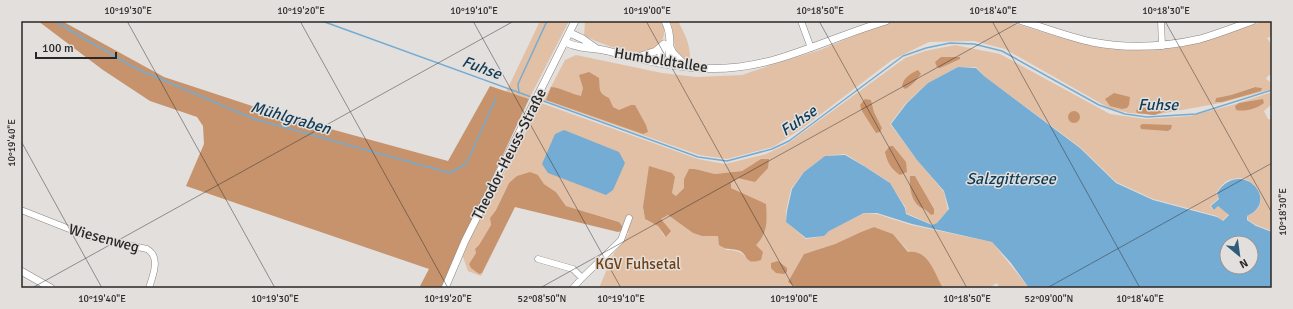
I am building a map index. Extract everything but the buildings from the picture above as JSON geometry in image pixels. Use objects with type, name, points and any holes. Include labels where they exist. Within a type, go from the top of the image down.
[{"type":"street","name":"Theodor-Heuss-Straße","points":[[445,288],[465,241],[576,21]]},
{"type":"street","points":[[665,21],[668,26],[669,35],[667,46],[668,63]]},
{"type":"street","points":[[801,21],[811,48]]},
{"type":"street","name":"Humboldtallee","points":[[565,42],[577,46],[635,58],[698,68],[743,66],[776,59],[811,48],[871,25],[886,21]]},
{"type":"street","points":[[1022,21],[1092,42],[1117,46],[1138,47],[1162,46],[1202,38],[1252,21]]},
{"type":"street","points":[[1161,21],[1162,46]]},
{"type":"street","name":"Humboldtallee","points":[[570,33],[583,39],[597,49]]},
{"type":"street","points":[[635,58],[667,46]]},
{"type":"street","points":[[659,62],[667,46]]},
{"type":"street","points":[[667,46],[686,66]]},
{"type":"street","name":"Wiesenweg","points":[[21,210],[86,236],[151,251],[155,259],[155,265],[149,288]]},
{"type":"street","points":[[574,288],[582,278],[621,240],[629,218]]},
{"type":"street","points":[[538,259],[573,269],[582,278]]},
{"type":"street","points":[[21,271],[51,288]]},
{"type":"green space","points":[[540,21],[569,21],[529,99],[506,92]]},
{"type":"green space","points":[[585,21],[662,21],[664,34],[662,40],[657,46],[641,52],[631,52],[611,47],[584,36]]},
{"type":"green space","points":[[670,21],[678,21],[683,31],[687,40],[690,61],[683,58],[676,49]]},
{"type":"green space","points":[[890,21],[1007,21],[1065,39],[1109,49],[1161,50],[1202,42],[1264,21],[1272,21],[1272,36],[1267,38],[1272,45],[1272,74],[1266,79],[1272,83],[1272,89],[1221,103],[1154,115],[1129,113],[1109,108],[1005,49],[974,41],[929,42],[892,60],[804,127],[773,147],[727,159],[699,155],[544,100],[565,60],[576,55],[662,73],[696,77],[742,75],[820,50]],"holes":[[[1254,87],[1262,88],[1215,102],[1216,98],[1231,95]]]},
{"type":"green space","name":"KGV Fuhsetal","points":[[955,45],[1000,54],[1110,114],[1146,119],[1190,116],[1232,105],[1272,92],[1272,104],[1264,111],[1268,119],[1272,120],[1272,231],[1256,225],[1248,220],[1247,216],[1256,211],[1260,204],[1260,196],[1258,189],[1245,179],[1236,178],[1227,181],[1216,193],[1219,198],[1210,206],[1214,210],[1218,206],[1229,214],[1222,221],[1217,216],[1153,199],[1116,182],[1080,147],[984,76],[976,67],[958,67],[928,83],[906,103],[890,124],[944,192],[948,210],[937,223],[933,225],[906,213],[906,208],[889,182],[845,154],[825,156],[804,172],[791,189],[786,211],[786,222],[806,239],[824,236],[830,230],[865,213],[877,214],[911,225],[992,242],[1029,288],[999,288],[997,283],[989,288],[943,288],[938,280],[893,234],[874,227],[835,244],[804,254],[789,281],[797,288],[599,288],[614,253],[629,233],[618,232],[619,222],[566,206],[556,192],[544,184],[538,175],[509,183],[496,210],[490,218],[491,225],[475,249],[476,253],[469,264],[479,274],[482,272],[515,207],[481,276],[468,271],[462,254],[541,103],[698,159],[725,164],[766,154],[787,144],[905,58],[925,51]],"holes":[[[871,100],[874,112],[882,128],[862,111]],[[761,159],[731,182],[731,188],[759,201],[756,245],[749,261],[739,252],[734,250],[726,250],[718,236],[702,236],[693,233],[668,215],[661,219],[665,237],[658,226],[645,219],[643,207],[675,177],[672,193],[676,196],[684,188],[684,179],[695,169],[715,174],[742,171]],[[910,176],[915,176],[934,209],[931,215],[925,208]]]},
{"type":"shaded area","points":[[38,21],[62,21],[164,77],[283,116],[448,161],[490,86],[529,99],[441,288],[419,288],[429,269],[186,186],[204,144],[203,126],[197,117],[150,101],[103,70]]},
{"type":"shaded area","points":[[941,57],[960,57],[960,59],[940,68],[937,67],[935,62]]},
{"type":"shaded area","points":[[918,70],[921,74],[908,88],[905,89],[902,86],[906,78]]},
{"type":"shaded area","points":[[589,72],[599,78],[600,91],[609,98],[613,107],[619,110],[635,105],[646,125],[648,132],[643,134],[546,100],[551,87],[581,96],[583,88],[579,75]]},
{"type":"shaded area","points":[[1255,87],[1262,88],[1261,91],[1222,102],[1215,102],[1216,98]]},
{"type":"shaded area","points":[[1114,93],[1130,97],[1127,108],[1122,109],[1110,106],[1105,99]]},
{"type":"shaded area","points":[[865,99],[871,100],[874,112],[882,128],[880,132],[876,133],[862,111],[860,105]]},
{"type":"shaded area","points":[[1263,99],[1264,103],[1254,108],[1243,111],[1236,110],[1235,106],[1239,103]]},
{"type":"shaded area","points":[[1144,108],[1161,108],[1166,111],[1154,115],[1137,113],[1136,110]]},
{"type":"shaded area","points":[[1072,111],[1076,111],[1080,117],[1076,123],[1072,123],[1068,119],[1068,115]]},
{"type":"shaded area","points":[[1142,124],[1172,125],[1171,129],[1168,131],[1141,129],[1140,126]]},
{"type":"shaded area","points":[[890,146],[893,146],[906,162],[907,172],[900,175],[890,165],[885,152]]},
{"type":"shaded area","points":[[761,159],[769,159],[768,168],[755,182],[738,178],[731,183],[731,188],[766,204],[765,231],[756,245],[763,252],[761,260],[748,260],[741,252],[734,249],[727,249],[719,245],[718,236],[702,236],[693,233],[668,215],[661,219],[671,231],[666,237],[658,226],[645,219],[643,207],[649,166],[672,173],[675,177],[672,193],[676,196],[684,188],[684,179],[689,169],[715,174],[742,171]]},
{"type":"shaded area","points":[[530,172],[538,175],[544,184],[556,192],[566,206],[619,222],[622,226],[622,230],[618,232],[515,207],[482,273],[479,274],[471,268],[469,264],[476,253],[475,249],[491,225],[490,218],[496,210],[509,183],[517,176]]},
{"type":"shaded area","points":[[910,176],[915,176],[934,209],[934,214],[931,215],[914,201],[910,189]]},
{"type":"shaded area","points":[[874,227],[893,234],[908,252],[921,254],[926,258],[934,269],[943,288],[797,288],[788,282],[804,254],[835,244]]},
{"type":"shaded area","points":[[778,261],[787,268],[787,272],[784,274],[776,273],[771,268],[771,263]]},
{"type":"water","name":"Salzgittersee","points":[[958,67],[976,68],[984,76],[1080,148],[1116,183],[1153,200],[1217,217],[1223,221],[1229,215],[1218,206],[1214,210],[1211,206],[1219,199],[1217,193],[1226,183],[1236,179],[1246,180],[1254,185],[1259,192],[1260,201],[1257,209],[1247,216],[1247,220],[1256,226],[1272,232],[1272,288],[1029,288],[1011,263],[992,242],[912,224],[877,213],[864,213],[829,231],[824,236],[806,238],[786,222],[792,189],[804,172],[825,156],[845,155],[890,183],[905,208],[906,214],[932,225],[937,223],[949,209],[944,191],[917,160],[891,124],[907,103],[928,83]]},
{"type":"water","points":[[564,130],[619,152],[625,163],[613,190],[606,195],[548,173],[542,164],[555,134]]},
{"type":"waterway","name":"Mühlgraben","points":[[54,21],[137,69],[254,119],[450,173],[466,164],[496,98]]},
{"type":"waterway","name":"Fuhse","points":[[322,21],[534,98]]},
{"type":"waterway","points":[[519,93],[518,84],[547,21]]},
{"type":"waterway","name":"Fuhse","points":[[538,99],[698,157],[727,161],[772,149],[789,141],[903,56],[926,48],[950,43],[974,44],[1002,51],[1099,105],[1125,114],[1147,117],[1196,114],[1272,90]]}]
